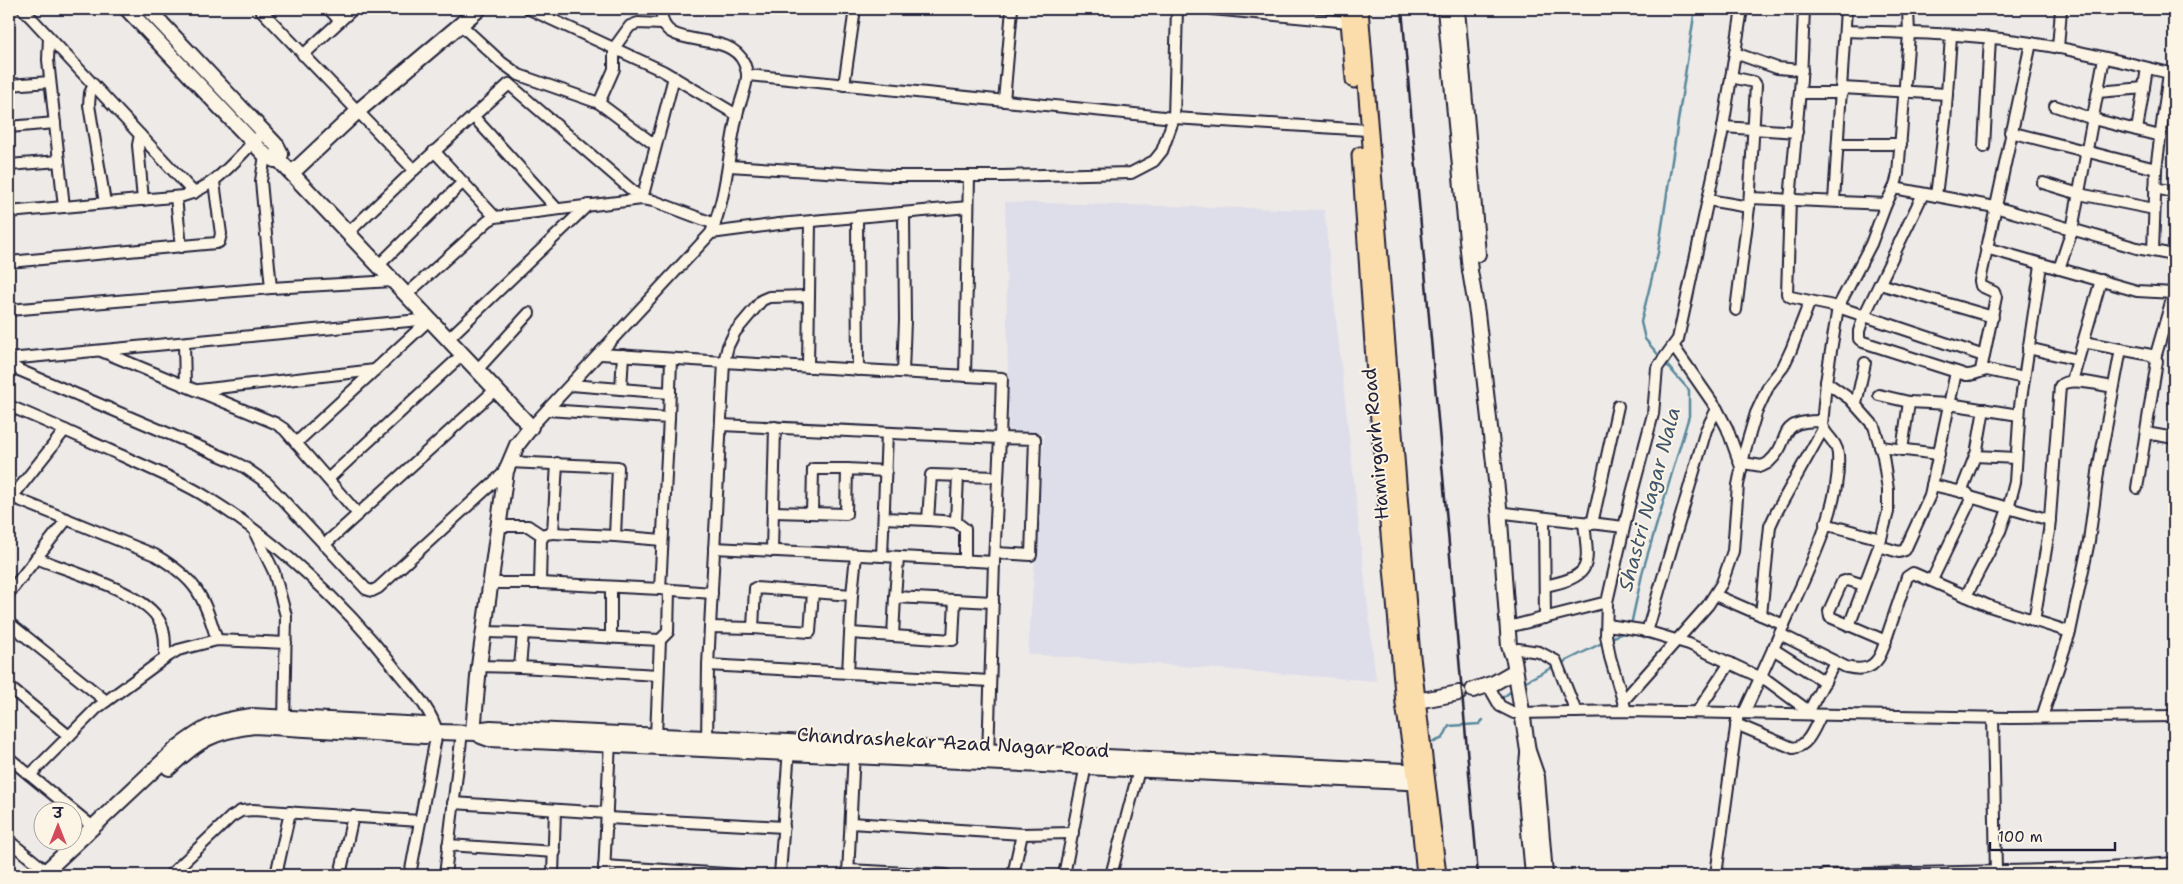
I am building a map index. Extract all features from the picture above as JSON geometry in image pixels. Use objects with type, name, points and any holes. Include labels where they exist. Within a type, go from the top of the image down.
[{"type":"main road","name":"Hamirgarh Road","points":[[1360,9],[1363,129],[1376,384],[1403,695],[1421,777],[1438,875]]},
{"type":"main road","name":"Hamirgarh Road","points":[[1349,15],[1363,129],[1417,702],[1425,875]]},
{"type":"street","points":[[23,9],[194,193]]},
{"type":"street","points":[[127,9],[266,155],[274,160],[279,160],[531,427]]},
{"type":"street","points":[[148,9],[280,150],[279,160]]},
{"type":"street","points":[[260,9],[414,170]]},
{"type":"street","points":[[329,9],[340,21]]},
{"type":"street","points":[[304,55],[353,9]]},
{"type":"street","points":[[292,174],[358,111],[479,9]]},
{"type":"street","points":[[529,9],[674,77],[736,115]]},
{"type":"street","points":[[445,875],[453,803],[471,732],[497,526],[507,466],[517,445],[531,427],[601,354],[713,229],[721,205],[736,115],[748,75],[739,55],[729,48],[715,42],[673,34],[666,30],[662,24],[662,9]]},
{"type":"street","points":[[844,85],[855,9]]},
{"type":"street","points":[[1004,101],[1012,9]]},
{"type":"street","points":[[729,166],[892,176],[1112,175],[1131,173],[1154,161],[1162,151],[1174,118],[1178,9]]},
{"type":"street","points":[[1212,9],[1349,15]]},
{"type":"street","points":[[1445,9],[1470,271],[1477,313],[1499,507],[1509,646],[1516,665]]},
{"type":"street","points":[[1457,9],[1485,339],[1516,625],[1516,665],[1528,751],[1537,777],[1545,875]]},
{"type":"street","points":[[1625,706],[1610,657],[1606,635],[1607,602],[1653,414],[1657,368],[1678,339],[1723,127],[1742,9]]},
{"type":"street","points":[[1804,9],[1802,70],[1790,200],[1787,294],[1791,298],[1838,307],[1984,356]]},
{"type":"street","points":[[1834,201],[1846,9]]},
{"type":"street","points":[[1761,615],[1770,526],[1823,425],[1826,382],[1838,307],[1871,244],[1898,174],[1909,34],[1908,9]]},
{"type":"street","points":[[2058,48],[2061,9]]},
{"type":"street","points":[[599,103],[614,69],[614,48],[634,24],[662,24]]},
{"type":"street","points":[[461,25],[500,62],[519,75],[599,103],[655,145]]},
{"type":"street","points":[[1845,31],[1990,38],[2031,43],[2172,74],[2160,136],[2156,169],[2153,251]]},
{"type":"street","points":[[1936,196],[1951,36]]},
{"type":"street","points":[[49,37],[47,49],[64,207]]},
{"type":"street","points":[[1984,147],[1990,38]]},
{"type":"street","points":[[1981,370],[1993,317],[1996,294],[1982,286],[1980,280],[2010,132],[2031,43]]},
{"type":"street","points":[[1735,54],[1778,68],[1802,70]]},
{"type":"street","points":[[2059,269],[2072,230],[2104,58]]},
{"type":"street","points":[[2138,130],[2147,68]]},
{"type":"street","points":[[348,234],[434,151],[519,75]]},
{"type":"street","points":[[748,75],[1174,118],[1363,129]]},
{"type":"street","points":[[642,199],[674,77]]},
{"type":"street","points":[[1731,77],[1756,84],[1750,203],[1736,310]]},
{"type":"street","points":[[9,85],[50,82]]},
{"type":"street","points":[[509,84],[642,199]]},
{"type":"street","points":[[94,85],[90,93],[89,105],[105,203]]},
{"type":"street","points":[[2098,92],[2144,88]]},
{"type":"street","points":[[1800,93],[1842,91],[1947,94]]},
{"type":"street","points":[[2055,106],[2093,119],[2160,136]]},
{"type":"street","points":[[473,116],[556,209]]},
{"type":"street","points":[[9,127],[55,123]]},
{"type":"street","points":[[1723,127],[1797,132]]},
{"type":"street","points":[[9,212],[143,200],[194,193],[214,182],[264,132]]},
{"type":"street","points":[[2010,132],[2156,169]]},
{"type":"street","points":[[140,135],[138,145],[143,200]]},
{"type":"street","points":[[1839,144],[1901,144]]},
{"type":"street","points":[[434,151],[495,217]]},
{"type":"street","points":[[266,155],[261,180],[271,288]]},
{"type":"street","points":[[9,165],[59,160]]},
{"type":"street","points":[[965,376],[969,176]]},
{"type":"street","points":[[9,262],[219,242],[221,234],[214,182]]},
{"type":"street","points":[[378,266],[463,182]]},
{"type":"street","points":[[2043,183],[2079,194],[2154,209]]},
{"type":"street","points":[[1894,188],[1995,207],[2072,230],[2174,256]]},
{"type":"street","points":[[2155,188],[2174,192]]},
{"type":"street","points":[[1923,194],[1864,316],[1859,331],[1861,342],[1971,376],[1981,370],[2024,378]]},
{"type":"street","points":[[176,196],[181,247]]},
{"type":"street","points":[[406,295],[488,221],[495,217],[642,199],[661,204],[713,229],[968,207]]},
{"type":"street","points":[[1708,200],[1750,203],[1790,200],[1886,204]]},
{"type":"street","points":[[448,339],[588,205]]},
{"type":"street","points":[[902,372],[905,310],[904,214]]},
{"type":"street","points":[[857,218],[858,370]]},
{"type":"street","points":[[808,367],[810,222]]},
{"type":"street","points":[[1986,248],[2041,265],[2137,290],[2174,292],[2155,358],[2156,369],[2137,488]]},
{"type":"street","points":[[1966,596],[2000,531],[2008,509],[2014,482],[2024,378],[2041,265]]},
{"type":"street","points":[[2072,381],[2101,280]]},
{"type":"street","points":[[9,310],[271,288],[393,281]]},
{"type":"street","points":[[1880,284],[1993,317]]},
{"type":"street","points":[[707,744],[708,665],[724,362],[728,346],[735,332],[762,300],[769,296],[809,296]]},
{"type":"street","points":[[1625,706],[1676,640],[1708,605],[1728,568],[1732,551],[1734,515],[1742,465],[1760,401],[1792,350],[1810,301]]},
{"type":"street","points":[[477,370],[529,313]]},
{"type":"street","points":[[9,359],[430,319]]},
{"type":"street","points":[[296,443],[430,319]]},
{"type":"street","points":[[2083,342],[2151,355],[2155,358]]},
{"type":"street","points":[[184,343],[185,386]]},
{"type":"street","points":[[2028,348],[2078,360]]},
{"type":"street","points":[[2042,717],[2070,632],[2089,541],[2099,465],[2121,349]]},
{"type":"street","points":[[100,351],[275,423],[284,429],[358,514]]},
{"type":"street","points":[[1671,351],[1717,409],[1742,465]]},
{"type":"street","points":[[601,354],[1002,378],[988,757]]},
{"type":"street","points":[[328,479],[462,355]]},
{"type":"street","points":[[620,389],[623,355]]},
{"type":"street","points":[[656,736],[660,640],[668,632],[662,540],[671,359]]},
{"type":"street","points":[[9,363],[19,370],[244,467],[267,483],[361,586],[372,591],[378,588],[507,466],[558,463],[618,467],[615,536]]},
{"type":"street","points":[[1856,404],[1865,363]]},
{"type":"street","points":[[197,390],[375,370]]},
{"type":"street","points":[[1825,524],[1880,543],[1899,552],[1905,550],[1930,495],[1956,372]]},
{"type":"street","points":[[2034,621],[2050,520],[2060,386],[2062,383],[2072,381],[2114,387]]},
{"type":"street","points":[[1826,382],[1856,404],[1874,426],[1888,490],[1888,512],[1880,543],[1849,626]]},
{"type":"street","points":[[571,385],[670,394]]},
{"type":"street","points":[[324,545],[495,390]]},
{"type":"street","points":[[1879,395],[1909,402],[1949,404],[2020,414]]},
{"type":"street","points":[[1902,450],[1909,402]]},
{"type":"street","points":[[9,406],[197,492],[253,530],[339,604],[374,642],[430,713],[436,732],[410,875]]},
{"type":"street","points":[[1545,586],[1568,581],[1576,576],[1586,565],[1588,558],[1588,524],[1618,406]]},
{"type":"street","points":[[1644,631],[1706,430],[1717,409]]},
{"type":"street","points":[[1961,492],[1973,457],[1976,455],[1984,409]]},
{"type":"street","points":[[547,410],[669,418]]},
{"type":"street","points":[[1716,875],[1736,724],[1761,678],[1819,545],[1832,502],[1838,455],[1835,444],[1823,425],[1803,421],[1793,425],[1773,459],[1768,463],[1762,466],[1742,465]]},
{"type":"street","points":[[714,548],[965,561],[1031,555],[1035,439],[721,425]]},
{"type":"street","points":[[772,550],[774,427]]},
{"type":"street","points":[[64,430],[10,499],[67,519],[155,555],[176,567],[201,594],[217,640]]},
{"type":"street","points":[[882,556],[887,433]]},
{"type":"street","points":[[2146,433],[2174,438]]},
{"type":"street","points":[[1880,447],[1938,454]]},
{"type":"street","points":[[1976,455],[2016,458]]},
{"type":"street","points":[[553,533],[558,463]]},
{"type":"street","points":[[812,513],[813,469],[886,472]]},
{"type":"street","points":[[773,512],[846,514],[847,469]]},
{"type":"street","points":[[928,520],[930,475],[998,477]]},
{"type":"street","points":[[956,522],[958,476]]},
{"type":"street","points":[[1932,485],[1967,493],[1970,497],[2050,520]]},
{"type":"street","points":[[1932,580],[1971,502],[1970,497]]},
{"type":"street","points":[[1505,513],[1624,527]]},
{"type":"street","points":[[884,518],[956,522],[965,529],[965,561]]},
{"type":"street","points":[[9,592],[67,519]]},
{"type":"street","points":[[1544,519],[1545,618]]},
{"type":"street","points":[[497,526],[528,526],[542,536]]},
{"type":"street","points":[[253,530],[269,559],[281,592],[286,616],[284,723]]},
{"type":"street","points":[[542,536],[553,533],[662,540]]},
{"type":"street","points":[[540,583],[542,536]]},
{"type":"street","points":[[848,673],[856,555]]},
{"type":"street","points":[[36,558],[120,590],[144,604],[156,616],[162,626],[166,639],[165,658]]},
{"type":"street","points":[[893,636],[898,558]]},
{"type":"street","points":[[1715,595],[1761,615],[1835,662],[1851,668],[1866,669],[1878,661],[1909,575],[1916,573],[1988,606],[2070,632]]},
{"type":"street","points":[[1864,585],[1848,580],[1842,582],[1830,611],[1832,619],[1886,641]]},
{"type":"street","points":[[490,583],[540,583],[712,593]]},
{"type":"street","points":[[611,587],[612,638]]},
{"type":"street","points":[[753,628],[755,588],[852,594]]},
{"type":"street","points":[[710,627],[810,632],[813,592]]},
{"type":"street","points":[[895,597],[993,602]]},
{"type":"street","points":[[851,633],[953,640],[955,600]]},
{"type":"street","points":[[1516,625],[1607,602]]},
{"type":"street","points":[[9,623],[106,701]]},
{"type":"street","points":[[1607,624],[1644,631],[1689,644],[1761,678],[1815,714]]},
{"type":"street","points":[[483,632],[660,640]]},
{"type":"street","points":[[520,667],[523,633]]},
{"type":"street","points":[[30,775],[106,701],[178,650],[217,640],[286,643]]},
{"type":"street","points":[[1773,649],[1825,682]]},
{"type":"street","points":[[1473,690],[1488,685],[1516,665],[1539,652],[1556,661],[1576,712]]},
{"type":"street","points":[[1736,724],[1793,748],[1800,746],[1808,740],[1825,682],[1835,662]]},
{"type":"street","points":[[1697,712],[1730,663]]},
{"type":"street","points":[[708,665],[990,682]]},
{"type":"street","points":[[479,666],[658,675]]},
{"type":"street","points":[[1488,685],[1500,706],[1514,713],[1522,708],[1576,712],[1625,706],[1697,712],[1741,713],[1993,717],[2174,716]]},
{"type":"street","points":[[9,687],[69,736]]},
{"type":"street","points":[[1417,702],[1459,693]]},
{"type":"street","points":[[49,874],[93,827],[176,748],[204,728],[226,718],[252,716],[284,723]]},
{"type":"street","points":[[1993,717],[1996,872]]},
{"type":"street","points":[[49,874],[178,758],[198,743],[228,729],[284,723]]},
{"type":"street","name":"Chandrashekar Azad Nagar Road","points":[[284,723],[425,725],[431,727],[436,732],[471,732],[491,728],[610,739],[1421,777]]},
{"type":"street","name":"Chandrashekar Azad Nagar Road","points":[[610,739],[656,736],[707,744]]},
{"type":"street","points":[[610,739],[604,871],[742,875]]},
{"type":"street","points":[[780,875],[789,748]]},
{"type":"street","points":[[854,751],[848,872],[946,875]]},
{"type":"street","points":[[1528,751],[1525,786],[1533,875]]},
{"type":"street","points":[[9,758],[93,827]]},
{"type":"street","points":[[1064,875],[1087,762]]},
{"type":"street","name":"Chandrashekar Azad Nagar Road","points":[[1087,762],[1139,770],[1421,777]]},
{"type":"street","points":[[1111,875],[1139,770]]},
{"type":"street","points":[[453,803],[555,810],[607,816],[784,827]]},
{"type":"street","points":[[554,875],[555,810]]},
{"type":"street","points":[[170,875],[218,827],[241,811],[290,812],[420,821]]},
{"type":"street","points":[[276,875],[290,812]]},
{"type":"street","points":[[340,875],[353,816]]},
{"type":"street","points":[[851,823],[1022,834],[1073,833]]},
{"type":"street","points":[[1013,875],[1022,834]]},
{"type":"street","points":[[9,841],[49,874]]},
{"type":"street","points":[[448,845],[555,852]]},
{"type":"street","points":[[1824,875],[2094,869],[2171,863],[2169,875]]},
{"type":"shaded area","points":[[1005,202],[1324,210],[1376,681],[1028,654],[1044,434],[1009,431]]},
{"type":"waterway","name":"Shastri Nagar Nala","points":[[1661,358],[1645,339],[1641,322],[1658,253],[1695,9]]},
{"type":"waterway","name":"Shastri Nagar Nala","points":[[1631,625],[1643,570],[1689,416],[1689,390],[1665,363]]},
{"type":"waterway","name":"Shastri Nagar Nala","points":[[1609,639],[1625,632]]},
{"type":"waterway","name":"Shastri Nagar Nala","points":[[1560,664],[1604,642]]},
{"type":"waterway","name":"Shastri Nagar Nala","points":[[1522,683],[1555,666]]},
{"type":"waterway","name":"Shastri Nagar Nala","points":[[1501,699],[1514,689]]},
{"type":"waterway","name":"Shastri Nagar Nala","points":[[1426,742],[1434,742],[1443,738],[1449,726],[1479,724],[1483,720]]},
{"type":"railway","points":[[1402,9],[1478,875]]}]
